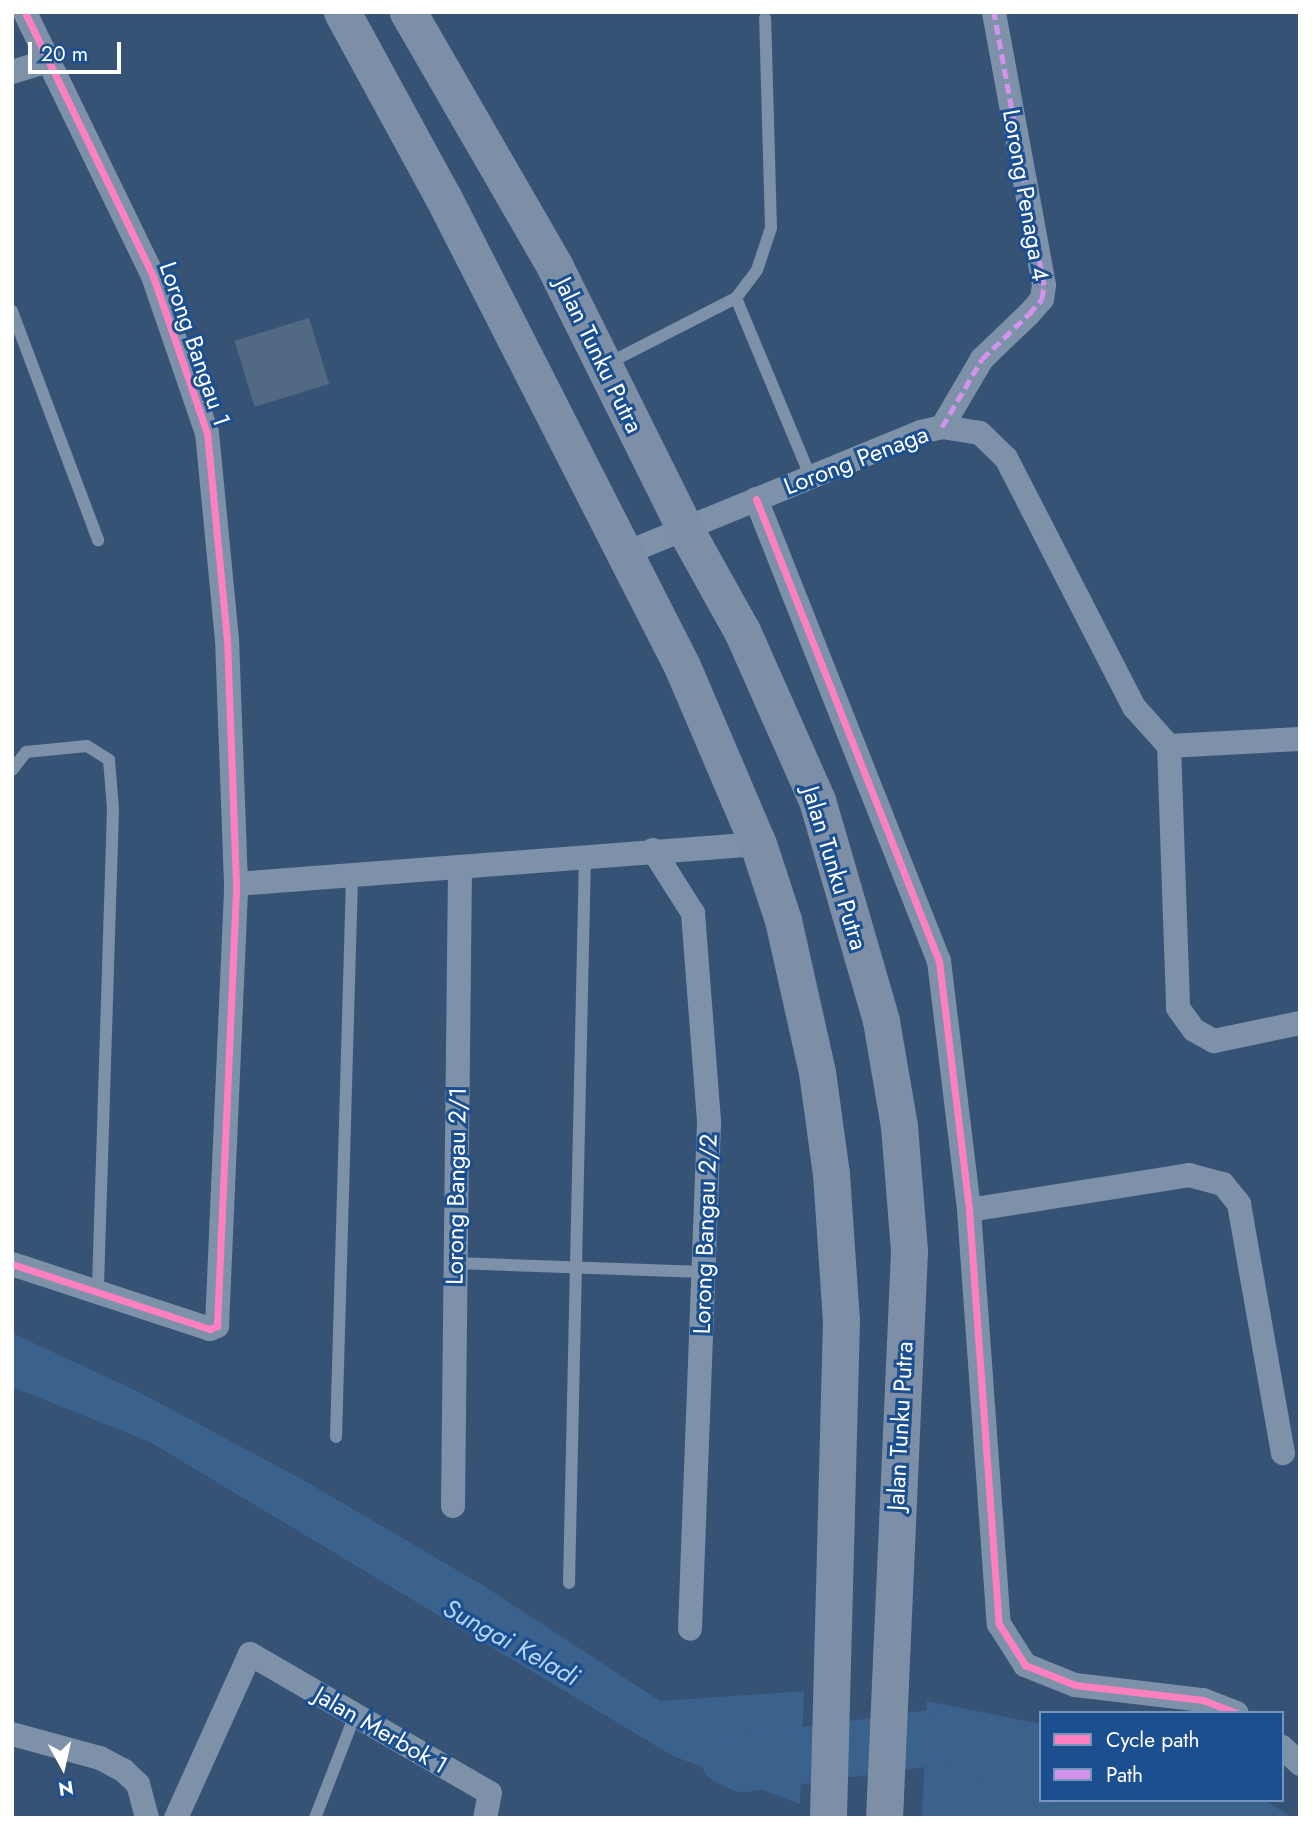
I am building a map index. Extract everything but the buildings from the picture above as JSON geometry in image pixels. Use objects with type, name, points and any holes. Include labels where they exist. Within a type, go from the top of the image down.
[{"type":"main road","points":[[342,12],[443,197],[682,666],[758,844],[783,920],[817,1072],[831,1174],[841,1320],[834,1673],[828,1818]]},
{"type":"main road","name":"Jalan Tunku Putra","points":[[408,12],[555,267],[684,527],[742,631],[817,800],[881,1021],[900,1126],[909,1251],[884,1818]]},
{"type":"street","name":"Lorong Bangau 1","points":[[25,12],[51,60],[153,276],[207,433],[227,640],[236,884],[218,1323],[210,1329],[99,1294]]},
{"type":"street","name":"Lorong Penaga 4","points":[[942,427],[982,359],[1042,299],[1044,285],[994,12]]},
{"type":"street","points":[[12,72],[51,60]]},
{"type":"street","name":"Lorong Penaga","points":[[626,552],[942,427],[980,433],[1006,458],[1134,707],[1169,746]]},
{"type":"street","points":[[757,499],[939,961],[968,1210],[999,1624],[1025,1665],[1075,1685],[1203,1700],[1232,1711]]},
{"type":"street","points":[[1300,739],[1169,746],[1178,1008],[1194,1030],[1214,1041],[1300,1023]]},
{"type":"street","points":[[236,884],[758,844]]},
{"type":"street","name":"Lorong Bangau 2/2","points":[[653,850],[693,913],[709,1123],[690,1629]]},
{"type":"street","name":"Lorong Bangau 2/1","points":[[453,1506],[460,867]]},
{"type":"street","points":[[968,1210],[1189,1175],[1223,1184],[1239,1204],[1283,1453]]},
{"type":"street","points":[[12,1264],[99,1294]]},
{"type":"street","name":"Jalan Merbok 1","points":[[176,1818],[250,1654],[490,1793],[485,1818]]},
{"type":"street","points":[[12,1734],[100,1758],[124,1771],[138,1784],[147,1818]]},
{"type":"street","points":[[1284,1749],[1300,1763]]},
{"type":"lane","points":[[604,365],[736,298],[757,270],[771,228],[765,19]]},
{"type":"lane","points":[[736,298],[811,478]]},
{"type":"lane","points":[[12,311],[98,540]]},
{"type":"lane","points":[[12,770],[26,752],[87,746],[109,760],[113,808],[99,1294]]},
{"type":"lane","points":[[569,1583],[586,856]]},
{"type":"lane","points":[[336,1437],[352,877]]},
{"type":"lane","points":[[455,1263],[704,1272]]},
{"type":"lane","points":[[315,1818],[355,1715]]},
{"type":"water","points":[[12,1333],[139,1392],[305,1481],[484,1586],[660,1701],[804,1691],[800,1804],[673,1756],[150,1442],[12,1387]]},
{"type":"water","points":[[927,1701],[1039,1724],[1039,1802],[1268,1802],[1293,1818],[922,1818]]},
{"type":"waterway","name":"Sungai Keladi","points":[[728,1757],[743,1764],[953,1735],[1039,1779]]},
{"type":"marked path","points":[[942,427],[982,359],[1042,299],[1044,285],[994,12]]},
{"type":"cycle path","points":[[12,1264],[210,1329],[217,1326],[236,884],[227,640],[207,433],[153,276],[25,12]]},
{"type":"cycle path","points":[[756,499],[939,961],[969,1210],[999,1624],[1025,1665],[1075,1685],[1203,1700],[1232,1711]]}]
